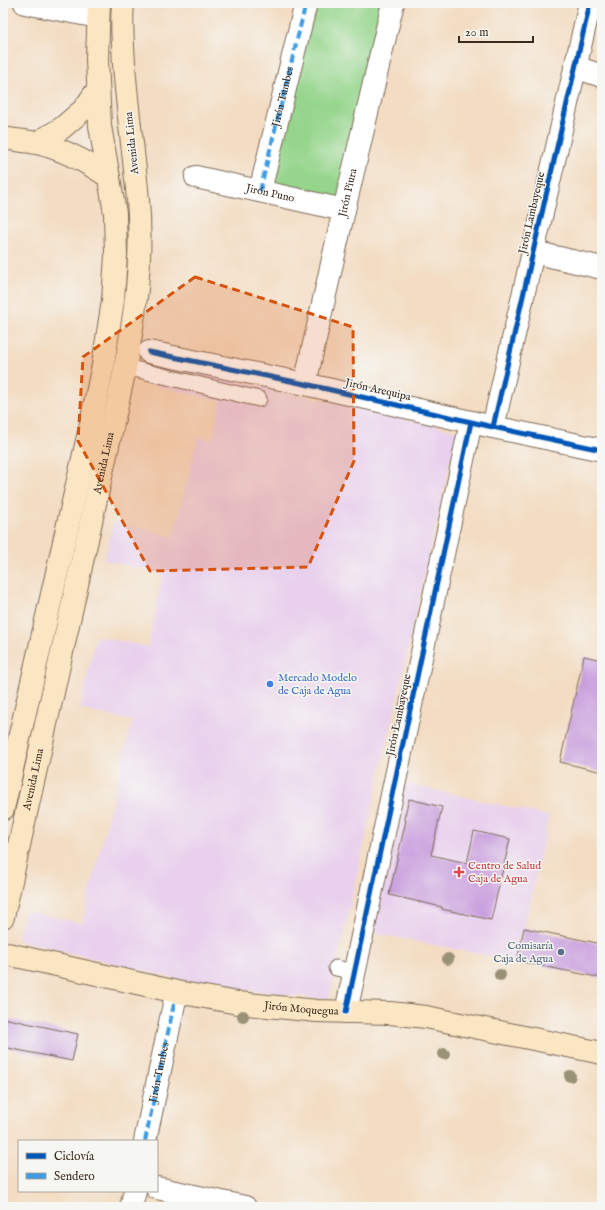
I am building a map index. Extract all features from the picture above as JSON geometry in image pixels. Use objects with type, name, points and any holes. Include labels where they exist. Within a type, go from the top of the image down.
[{"type":"main road","name":"Avenida Lima","points":[[3,913],[126,367],[138,289],[138,201],[125,83],[123,3]]},
{"type":"main road","name":"Avenida Lima","points":[[3,809],[89,432],[103,365],[113,300],[116,255],[115,213],[102,138],[98,89],[97,58],[99,10]]},
{"type":"main road","points":[[37,143],[62,128],[84,109],[98,89],[125,83]]},
{"type":"main road","points":[[3,138],[37,143],[64,151],[90,164],[109,177]]},
{"type":"main road","name":"Jirón Moquegua","points":[[3,953],[176,992],[231,1002],[317,1011],[390,1013],[426,1016],[602,1053]]},
{"type":"street","points":[[25,3],[99,10]]},
{"type":"street","name":"Jirón Tumbes","points":[[260,191],[306,3]]},
{"type":"street","name":"Jirón Piura","points":[[305,384],[344,210],[394,3]]},
{"type":"street","name":"Jirón Lambayeque","points":[[493,427],[590,3]]},
{"type":"street","points":[[575,67],[602,76]]},
{"type":"street","name":"Jirón Puno","points":[[196,177],[344,210]]},
{"type":"street","points":[[533,252],[602,268]]},
{"type":"street","name":"Jirón Arequipa","points":[[149,352],[305,384],[602,450]]},
{"type":"street","name":"Jirón Lambayeque","points":[[346,1012],[345,970],[471,422]]},
{"type":"street","name":"Jirón Tumbes","points":[[145,1140],[174,1004]]},
{"type":"street","points":[[158,1188],[218,1204],[245,1207]]},
{"type":"street","points":[[131,1207],[135,1192]]},
{"type":"lane","points":[[126,367],[259,399]]},
{"type":"highlighted area","points":[[195,277],[353,327],[354,461],[308,567],[150,571],[78,441],[83,357]]},
{"type":"shaded area","name":"Mercado Modelo de Caja de Agua","points":[[155,362],[457,431],[329,1000],[195,983],[17,940],[24,911],[82,923],[132,721],[80,709],[96,636],[148,647],[163,574],[104,560],[114,521],[173,537],[198,437],[212,440],[221,401],[150,384]]},
{"type":"shaded area","name":"Centro de Salud Caja de Agua","points":[[403,783],[549,816],[517,961],[368,932]]},
{"type":"green space","points":[[308,3],[388,3],[341,205],[264,187]]},
{"type":"building","points":[[584,656],[602,660],[602,772],[560,762]]},
{"type":"building","points":[[409,799],[442,807],[431,855],[467,863],[474,831],[510,839],[491,920],[389,895],[406,820],[404,819]]},
{"type":"building","name":"Comisaría Caja de Agua","points":[[524,928],[602,944],[602,978],[517,961]]},
{"type":"building","points":[[3,1018],[78,1034],[72,1061],[3,1047]]},
{"type":"marked path","points":[[260,191],[306,3]]},
{"type":"marked path","points":[[145,1140],[174,1004]]},
{"type":"cycle path","points":[[493,427],[590,3]]},
{"type":"cycle path","points":[[149,352],[305,384],[602,450]]},
{"type":"cycle path","points":[[346,1012],[471,422]]},
{"type":"place","name":"Mercado Modelo de Caja de Agua","points":[[270,684]]},
{"type":"place","name":"Centro de Salud Caja de Agua","points":[[459,872]]},
{"type":"place","name":"Comisaría Caja de Agua","points":[[561,952]]}]
